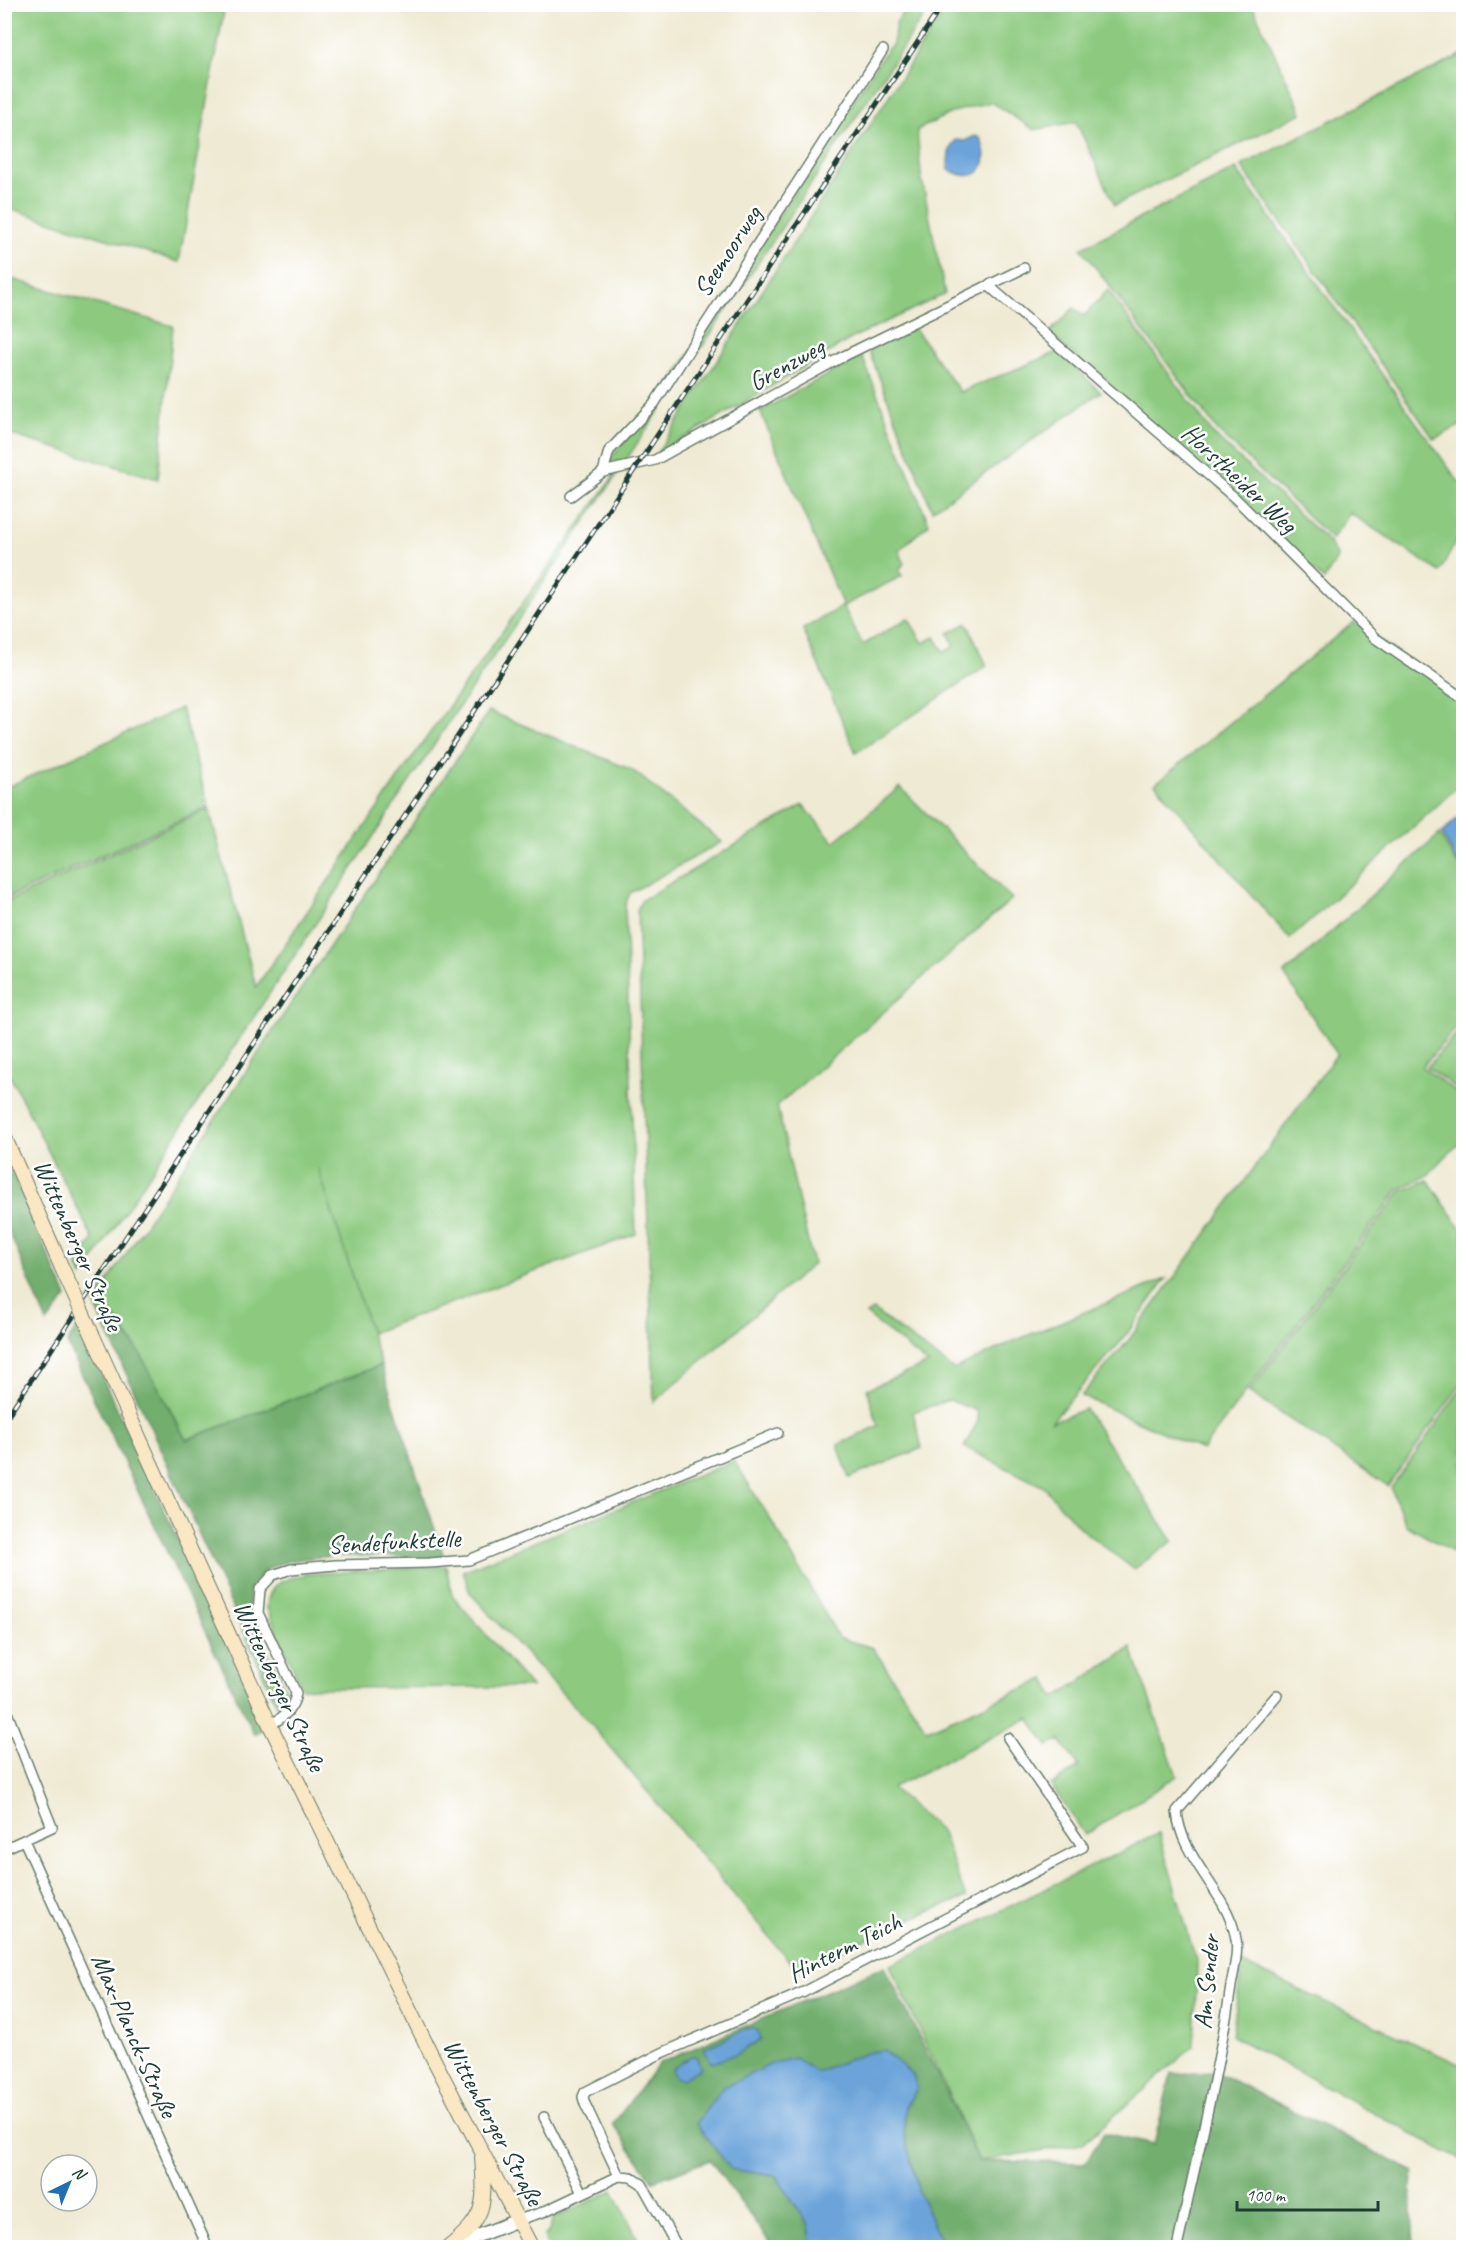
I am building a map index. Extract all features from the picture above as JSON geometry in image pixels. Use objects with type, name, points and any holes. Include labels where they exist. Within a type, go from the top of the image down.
[{"type":"main road","name":"Wittenberger Straße","points":[[4,1136],[270,1725],[433,2058],[532,2247]]},
{"type":"main road","points":[[448,2247],[475,2222],[481,2210],[484,2191],[481,2149]]},
{"type":"street","name":"Seemoorweg","points":[[603,471],[609,452],[654,404],[883,50]]},
{"type":"street","name":"Grenzweg","points":[[571,496],[603,471],[655,460],[844,356],[1024,268]]},
{"type":"street","name":"Horstheider Weg","points":[[989,286],[1235,498],[1375,638],[1464,699]]},
{"type":"street","name":"Sendefunkstelle","points":[[270,1725],[290,1709],[295,1701],[296,1693],[258,1613],[260,1589],[273,1575],[291,1569],[335,1564],[429,1563],[469,1560],[778,1433]]},
{"type":"street","name":"Am Sender","points":[[1177,2247],[1224,2030],[1236,1936],[1226,1912],[1189,1847],[1180,1824],[1178,1811],[1277,1695]]},
{"type":"street","points":[[4,1705],[52,1827],[4,1849]]},
{"type":"street","name":"Hinterm Teich","points":[[619,2176],[585,2104],[583,2097],[585,2092],[662,2053],[804,1992],[1083,1847],[1008,1738]]},
{"type":"street","name":"Max-Planck-Straße","points":[[24,1840],[208,2247]]},
{"type":"street","points":[[544,2117],[582,2193]]},
{"type":"street","points":[[448,2247],[543,2212],[619,2176],[630,2177],[642,2184],[678,2247]]},
{"type":"green space","points":[[5,4],[225,5],[179,262],[5,207]]},
{"type":"green space","points":[[908,5],[931,5],[626,460],[611,463],[609,460],[656,405],[885,52],[893,44],[896,23]]},
{"type":"green space","points":[[948,5],[1252,5],[1302,113],[1115,205],[1076,122],[1034,130],[991,102],[953,112],[917,130],[921,175],[945,294],[854,337],[656,455]]},
{"type":"green space","points":[[1463,54],[1463,424],[1434,439],[1241,166]]},
{"type":"green space","points":[[1236,169],[1463,488],[1463,528],[1440,572],[1350,513],[1332,539],[1218,431],[1081,248]]},
{"type":"green space","points":[[5,277],[173,326],[158,479],[5,433]]},
{"type":"green space","points":[[1108,290],[1213,434],[1328,541],[1338,557],[1324,580],[1049,333],[1074,308],[1084,316]]},
{"type":"green space","points":[[913,326],[960,392],[1058,352],[1101,392],[932,510],[868,349]]},
{"type":"green space","points":[[862,356],[929,524],[899,550],[904,563],[899,571],[902,576],[843,606],[760,411]]},
{"type":"green space","points":[[618,473],[459,707],[82,1277],[77,1265],[93,1239],[5,1066],[4,903],[209,809],[256,987],[412,758]]},
{"type":"green space","points":[[843,606],[863,645],[908,618],[923,643],[935,637],[944,652],[955,646],[948,633],[967,623],[987,666],[856,753],[803,629]]},
{"type":"green space","points":[[1354,622],[1463,700],[1463,782],[1290,939],[1155,784]]},
{"type":"green space","points":[[181,708],[209,807],[5,899],[5,788]]},
{"type":"green space","points":[[489,711],[632,770],[722,842],[630,893],[625,906],[636,1234],[371,1333],[318,1168],[381,1365],[186,1440],[140,1353],[99,1295],[274,1029]]},
{"type":"green space","points":[[900,787],[1012,899],[777,1106],[813,1264],[654,1402],[637,910],[642,900],[803,805],[834,842]]},
{"type":"green space","points":[[1440,834],[1454,860],[1463,870],[1463,1020],[1422,1067],[1463,1097],[1463,1139],[1427,1176],[1399,1189],[1202,1450],[1081,1396],[1128,1341],[1337,1054],[1284,974]]},
{"type":"green space","points":[[1463,1026],[1463,1093],[1427,1067]]},
{"type":"green space","points":[[5,1157],[67,1297],[47,1323],[5,1222]]},
{"type":"green space","points":[[1428,1180],[1463,1232],[1463,1381],[1388,1486],[1249,1392],[1401,1191]]},
{"type":"green space","points":[[1166,1279],[1123,1339],[1051,1422],[1085,1409],[1173,1541],[1134,1569],[1081,1529],[1044,1487],[964,1447],[978,1421],[977,1411],[949,1400],[913,1412],[922,1448],[849,1478],[838,1445],[878,1426],[867,1389],[928,1364],[866,1314],[873,1310],[954,1370],[1014,1341]]},
{"type":"green space","points":[[99,1295],[140,1353],[186,1440],[381,1365],[444,1557],[354,1556],[305,1559],[285,1562],[262,1574],[250,1587],[249,1612],[289,1695],[287,1704],[280,1712],[94,1303]]},
{"type":"green space","points":[[78,1325],[266,1728],[254,1734],[67,1343]]},
{"type":"green space","points":[[1463,1386],[1463,1558],[1406,1525],[1391,1488]]},
{"type":"green space","points":[[734,1461],[839,1638],[873,1648],[927,1730],[1045,1679],[1055,1698],[1131,1648],[1177,1776],[1085,1835],[1051,1785],[1079,1767],[1060,1740],[1048,1746],[1029,1718],[892,1788],[941,1831],[966,1898],[931,1910],[797,1970],[588,1721],[470,1593],[463,1571]]},
{"type":"green space","points":[[446,1566],[452,1595],[531,1687],[302,1688],[267,1608],[268,1599],[274,1587],[285,1580],[308,1574]]},
{"type":"green space","points":[[1159,1833],[1197,1964],[1194,2046],[1082,2144],[979,2161],[890,1965]]},
{"type":"green space","points":[[1242,1963],[1463,2066],[1463,2161],[1232,2036]]},
{"type":"green space","points":[[885,1966],[979,2161],[1085,2163],[1104,2133],[1154,2144],[1171,2074],[1216,2072],[1414,2172],[1411,2191],[1414,2247],[939,2247],[939,2237],[918,2190],[904,2133],[905,2107],[917,2089],[913,2075],[867,2053],[816,2072],[795,2058],[731,2169],[776,2176],[809,2225],[812,2247],[773,2247],[710,2160],[653,2181],[613,2124],[659,2063]],"holes":[[[751,2028],[754,2044],[712,2063],[703,2049]]]},
{"type":"green space","points":[[613,2190],[642,2247],[548,2247],[544,2235],[548,2233],[553,2219]]},
{"type":"water","points":[[975,136],[980,138],[984,148],[985,157],[980,170],[967,176],[948,169],[948,157],[953,143],[956,140],[965,141]]},
{"type":"water","points":[[1463,813],[1463,867],[1456,860],[1442,833]]},
{"type":"water","points":[[751,2027],[758,2031],[761,2039],[739,2053],[712,2063],[703,2049]]},
{"type":"water","points":[[883,2050],[913,2075],[917,2089],[905,2107],[904,2133],[918,2190],[939,2237],[939,2247],[812,2247],[809,2225],[776,2176],[731,2169],[696,2124],[722,2088],[773,2063],[795,2058],[816,2072],[867,2053]]},
{"type":"water","points":[[691,2056],[696,2056],[701,2068],[682,2079],[674,2077],[672,2069]]},
{"type":"railway","points":[[4,1421],[943,4]]}]
